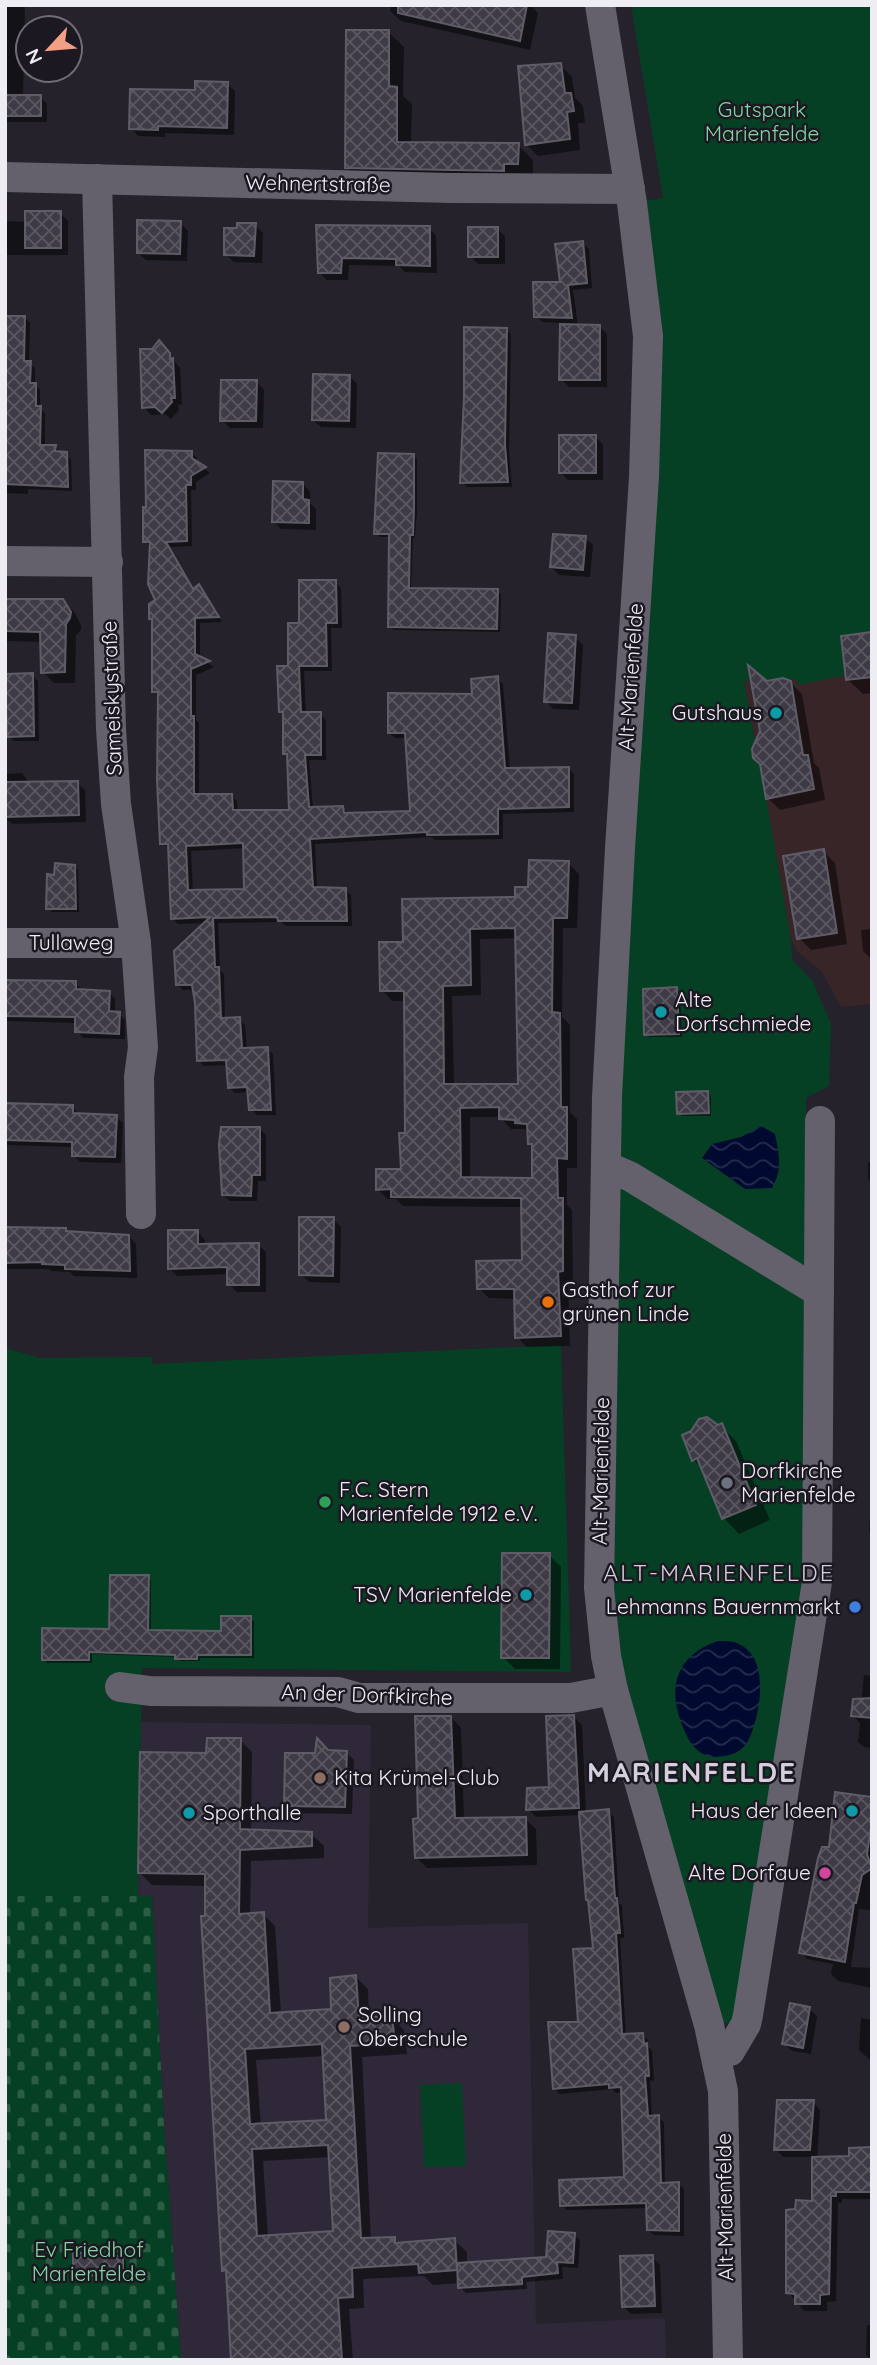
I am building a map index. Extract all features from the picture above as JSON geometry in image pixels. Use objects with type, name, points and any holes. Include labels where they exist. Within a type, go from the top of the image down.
[{"type":"street","name":"Alt-Marienfelde","points":[[599,6],[630,189],[646,309],[648,391],[620,848],[606,1166],[599,1588],[606,1656],[613,1690],[717,2055],[723,2091],[729,2360]]},
{"type":"street","name":"Wehnertstraße","points":[[5,177],[452,188],[630,189]]},
{"type":"street","name":"Sameiskystraße","points":[[97,179],[113,764],[116,804],[136,943],[143,1047],[139,1077],[141,1214]]},
{"type":"street","points":[[5,561],[108,562]]},
{"type":"street","name":"Tullaweg","points":[[5,943],[136,943]]},
{"type":"street","points":[[717,2055],[730,2051],[746,2024],[748,2015],[817,1582],[820,1121]]},
{"type":"street","points":[[606,1166],[631,1177],[819,1292]]},
{"type":"street","name":"An der Dorfkirche","points":[[120,1687],[150,1691],[338,1692],[359,1698],[571,1698],[613,1690]]},
{"type":"shaded area","points":[[872,632],[872,1004],[841,1007],[822,972],[797,951],[791,940],[760,764],[753,758],[752,749],[755,742],[744,681],[783,678],[797,680],[798,684],[845,675],[841,636]]},
{"type":"shaded area","name":"Solling Oberschule","points":[[141,1722],[371,1725],[368,1928],[528,1923],[536,2324],[665,2318],[666,2360],[181,2360],[164,2127],[152,1896],[138,1896]]},
{"type":"green space","name":"Gutspark Marienfelde","points":[[631,5],[872,5],[872,632],[841,636],[845,675],[798,685],[797,680],[783,678],[770,684],[763,678],[744,681],[755,742],[753,758],[760,764],[791,940],[792,960],[812,980],[831,1024],[829,1086],[806,1098],[805,1584],[736,2013],[730,2024],[722,2022],[622,1673],[611,1587],[622,1057],[661,337],[658,293],[645,201],[663,198]]},
{"type":"green space","name":"F.C. Stern Marienfelde 1912 e.V.","points":[[561,1345],[571,1672],[142,1668],[138,1896],[5,1896],[5,1348],[40,1358],[153,1357],[151,1364]]},
{"type":"green space","name":"Ev Friedhof Marienfelde","points":[[5,1896],[152,1896],[164,2127],[181,2360],[5,2360]]},
{"type":"green space","points":[[462,2083],[466,2166],[424,2167],[420,2085]]},
{"type":"water","points":[[761,1126],[775,1134],[778,1148],[779,1168],[772,1188],[745,1189],[702,1158],[712,1144],[741,1137]]},
{"type":"water","points":[[718,1641],[734,1642],[745,1647],[752,1655],[760,1677],[760,1689],[755,1722],[746,1744],[734,1753],[711,1757],[703,1754],[691,1743],[677,1710],[675,1695],[681,1669],[689,1658],[701,1648]]},
{"type":"building","points":[[398,5],[527,5],[520,41],[398,13]]},
{"type":"building","points":[[346,30],[389,30],[389,86],[397,87],[397,142],[519,143],[518,164],[504,164],[504,171],[345,168]]},
{"type":"building","points":[[561,63],[565,93],[571,93],[574,111],[567,112],[570,139],[525,145],[518,66]]},
{"type":"building","points":[[195,81],[228,82],[227,128],[158,126],[158,130],[129,129],[130,89],[195,90]]},
{"type":"building","points":[[5,95],[41,95],[41,116],[5,116]]},
{"type":"building","points":[[25,211],[61,211],[61,248],[25,248]]},
{"type":"building","points":[[137,220],[181,221],[180,254],[137,253]]},
{"type":"building","points":[[237,223],[256,223],[254,256],[224,255],[224,228],[237,228]]},
{"type":"building","points":[[316,225],[430,226],[430,266],[396,265],[396,259],[342,258],[341,273],[318,273]]},
{"type":"building","points":[[468,227],[498,227],[498,257],[468,257]]},
{"type":"building","points":[[583,241],[587,283],[568,285],[572,318],[534,317],[533,282],[560,282],[555,244]]},
{"type":"building","points":[[5,316],[25,316],[24,361],[31,361],[30,383],[36,383],[36,406],[41,406],[40,445],[56,445],[55,451],[67,452],[68,487],[5,484]]},
{"type":"building","points":[[560,324],[600,325],[600,380],[559,380]]},
{"type":"building","points":[[464,327],[507,328],[505,445],[508,482],[460,483]]},
{"type":"building","points":[[159,340],[170,353],[170,359],[173,358],[175,398],[171,398],[172,402],[162,413],[155,407],[142,408],[140,349],[152,349]]},
{"type":"building","points":[[313,374],[350,375],[349,421],[312,420]]},
{"type":"building","points":[[221,380],[257,380],[256,421],[220,421]]},
{"type":"building","points":[[559,435],[596,435],[596,473],[559,473]]},
{"type":"building","points":[[145,450],[192,451],[192,458],[206,467],[191,476],[191,485],[186,485],[187,541],[166,542],[193,589],[199,584],[219,617],[195,618],[195,654],[210,661],[191,669],[194,794],[232,794],[233,810],[289,810],[287,754],[283,754],[283,712],[279,712],[277,666],[288,666],[288,623],[299,623],[299,580],[336,580],[337,623],[326,623],[327,666],[299,666],[301,712],[321,712],[321,755],[305,755],[309,807],[343,806],[344,813],[410,811],[405,733],[388,733],[388,693],[472,694],[471,679],[498,676],[505,768],[569,767],[569,807],[498,809],[498,834],[427,835],[427,832],[310,839],[313,887],[346,888],[347,921],[278,921],[277,917],[213,918],[221,1018],[240,1017],[242,1048],[268,1047],[271,1110],[249,1110],[247,1087],[228,1088],[226,1060],[197,1061],[192,985],[176,985],[174,951],[210,917],[171,919],[168,844],[160,844],[157,780],[158,692],[152,692],[152,619],[149,619],[149,604],[155,600],[148,584],[150,542],[143,542],[143,507],[146,507]],"holes":[[[243,843],[244,889],[188,890],[186,846]]]},
{"type":"building","points":[[378,453],[414,454],[409,588],[498,589],[497,629],[388,627],[389,534],[374,534]]},
{"type":"building","points":[[273,481],[303,482],[303,499],[309,500],[309,523],[272,522]]},
{"type":"building","points":[[553,534],[586,536],[583,570],[550,567]]},
{"type":"building","points":[[5,599],[63,599],[71,612],[66,624],[65,672],[41,673],[40,632],[5,631]]},
{"type":"building","points":[[872,632],[872,677],[846,680],[841,636]]},
{"type":"building","points":[[548,633],[576,635],[572,703],[544,702]]},
{"type":"building","name":"Gutshaus","points":[[748,665],[767,681],[783,678],[791,681],[803,755],[808,755],[814,789],[766,799],[760,764],[753,758],[752,749],[760,731]]},
{"type":"building","points":[[33,673],[34,736],[7,737],[5,674]]},
{"type":"building","points":[[78,781],[79,815],[5,817],[5,782]]},
{"type":"building","points":[[824,849],[837,933],[797,939],[783,856]]},
{"type":"building","points":[[529,860],[569,861],[567,918],[553,918],[552,1012],[560,1013],[561,1107],[567,1107],[567,1159],[557,1158],[558,1198],[563,1198],[563,1271],[558,1272],[561,1336],[515,1338],[514,1289],[477,1289],[476,1261],[522,1260],[521,1198],[391,1197],[391,1189],[376,1190],[376,1169],[401,1169],[399,1133],[405,1133],[404,991],[380,991],[379,942],[403,942],[402,899],[515,897],[515,887],[528,887]],"holes":[[[515,928],[518,1084],[444,1084],[443,986],[471,985],[470,929]],[[499,1107],[499,1119],[527,1124],[528,1144],[532,1144],[532,1178],[461,1177],[460,1108]]]},
{"type":"building","points":[[55,863],[75,865],[76,909],[46,909],[47,874],[54,875]]},
{"type":"building","points":[[5,980],[76,981],[76,989],[110,991],[109,1011],[120,1012],[119,1034],[75,1032],[75,1017],[5,1016]]},
{"type":"building","name":"Alte Dorfschmiede","points":[[677,987],[679,1034],[644,1035],[643,989]]},
{"type":"building","points":[[708,1091],[709,1113],[677,1114],[676,1092]]},
{"type":"building","points":[[5,1103],[73,1105],[73,1113],[117,1115],[115,1157],[72,1156],[72,1142],[5,1140]]},
{"type":"building","points":[[221,1127],[260,1127],[260,1175],[252,1175],[251,1196],[222,1195],[219,1145]]},
{"type":"building","points":[[299,1217],[334,1217],[333,1276],[299,1275]]},
{"type":"building","points":[[5,1227],[66,1228],[66,1231],[129,1235],[130,1271],[65,1269],[65,1265],[42,1262],[5,1263]]},
{"type":"building","points":[[168,1230],[198,1230],[198,1244],[259,1243],[259,1285],[227,1285],[227,1267],[168,1269]]},
{"type":"building","name":"Dorfkirche Marienfelde","points":[[707,1417],[718,1425],[722,1423],[756,1505],[722,1519],[697,1458],[692,1461],[682,1435],[691,1431],[699,1419]]},
{"type":"building","name":"TSV Marienfelde","points":[[502,1553],[550,1553],[549,1658],[501,1658]]},
{"type":"building","points":[[110,1575],[149,1575],[148,1630],[221,1631],[221,1616],[251,1616],[251,1655],[197,1655],[197,1659],[175,1659],[175,1655],[89,1652],[89,1660],[42,1660],[42,1628],[109,1629]]},
{"type":"building","points":[[872,1698],[872,1718],[851,1716],[853,1699]]},
{"type":"building","points":[[574,1715],[579,1808],[526,1810],[527,1788],[549,1787],[546,1716]]},
{"type":"building","points":[[415,1716],[451,1716],[455,1818],[526,1817],[527,1855],[415,1858],[413,1819],[418,1818]]},
{"type":"building","points":[[207,1738],[241,1738],[240,1829],[312,1832],[312,1846],[240,1850],[239,1914],[264,1912],[270,2013],[331,2009],[330,1978],[356,1975],[359,2018],[392,2016],[395,2043],[350,2046],[361,2238],[395,2237],[395,2243],[455,2238],[457,2270],[419,2273],[418,2264],[352,2268],[353,2297],[338,2298],[342,2360],[231,2360],[226,2270],[222,2271],[201,1916],[205,1916],[205,1874],[138,1873],[140,1752],[206,1753]],"holes":[[[322,2044],[326,2120],[250,2124],[245,2049]],[[328,2145],[333,2231],[257,2236],[252,2149]]]},
{"type":"building","points":[[317,1738],[328,1750],[347,1751],[345,1807],[284,1806],[285,1753],[315,1753]]},
{"type":"building","points":[[835,1792],[872,1797],[867,1854],[872,1868],[862,1875],[854,1903],[845,1962],[799,1953],[818,1858],[822,1847],[829,1847]]},
{"type":"building","points":[[609,1809],[620,1933],[616,1933],[622,2034],[643,2033],[644,2044],[647,2043],[649,2076],[645,2076],[648,2116],[659,2115],[661,2183],[679,2182],[679,2231],[647,2230],[646,2203],[560,2206],[559,2180],[624,2177],[621,2087],[609,2088],[609,2084],[553,2089],[548,2022],[578,2022],[573,1949],[593,1948],[579,1812]]},
{"type":"building","points":[[790,2003],[810,2007],[803,2048],[782,2044]]},
{"type":"building","points":[[777,2100],[814,2100],[810,2150],[774,2150]]},
{"type":"building","points":[[872,2147],[872,2192],[836,2192],[836,2196],[831,2196],[829,2294],[820,2295],[820,2304],[795,2304],[795,2294],[786,2293],[786,2210],[795,2209],[796,2200],[812,2201],[812,2157],[849,2156],[849,2148]]},
{"type":"building","points":[[548,2231],[575,2233],[573,2263],[557,2262],[558,2273],[522,2277],[522,2284],[458,2288],[457,2263],[546,2257]]},
{"type":"building","points":[[73,2253],[123,2256],[123,2275],[73,2277]]},
{"type":"building","points":[[653,2255],[655,2306],[622,2307],[620,2256]]},
{"type":"place","name":"Gutshaus","points":[[776,713]]},
{"type":"place","name":"Alte Dorfschmiede","points":[[661,1012]]},
{"type":"place","name":"Gasthof zur grünen Linde","points":[[548,1302]]},
{"type":"place","name":"Dorfkirche Marienfelde","points":[[727,1483]]},
{"type":"place","name":"F.C. Stern Marienfelde 1912 e.V.","points":[[325,1502]]},
{"type":"place","name":"TSV Marienfelde","points":[[526,1595]]},
{"type":"place","name":"Lehmanns Bauernmarkt","points":[[855,1607]]},
{"type":"place","name":"Kita Krümel-Club","points":[[320,1778]]},
{"type":"place","name":"Haus der Ideen","points":[[852,1811]]},
{"type":"place","name":"Sporthalle","points":[[189,1813]]},
{"type":"place","name":"Alte Dorfaue","points":[[825,1873]]},
{"type":"place","name":"Solling Oberschule","points":[[344,2027]]},
{"type":"district","name":"ALT-MARIENFELDE","points":[[719,1573]]},
{"type":"district","name":"MARIENFELDE","points":[[692,1772]]}]
